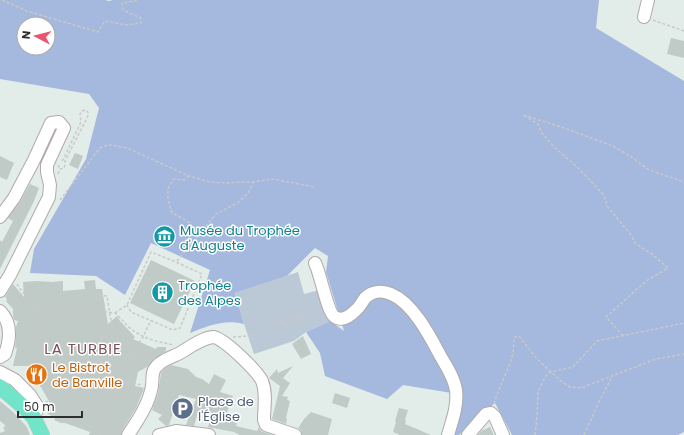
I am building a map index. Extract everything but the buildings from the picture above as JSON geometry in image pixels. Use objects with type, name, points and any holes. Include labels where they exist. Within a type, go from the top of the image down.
[{"type":"main road","points":[[0,387],[27,410],[35,412],[42,435]]},
{"type":"street","points":[[644,17],[648,0]]},
{"type":"street","points":[[0,217],[14,198],[51,123],[59,122],[64,128],[47,165],[50,185],[49,196],[10,275],[0,291]]},
{"type":"street","points":[[315,263],[323,285],[328,306],[336,318],[345,319],[356,311],[366,297],[373,292],[382,291],[391,294],[404,302],[423,324],[451,375],[456,389],[455,410],[448,435]]},
{"type":"street","points":[[0,311],[8,322],[9,329],[8,346],[5,354],[0,357]]},
{"type":"street","points":[[128,435],[144,408],[151,389],[154,369],[162,362],[200,342],[215,337],[221,340],[249,365],[262,380],[265,393],[264,420],[266,424],[295,435]]},
{"type":"street","points":[[0,372],[15,380],[30,395],[35,412]]},
{"type":"street","points":[[468,435],[486,414],[491,413],[495,417],[502,435]]},
{"type":"street","points":[[159,435],[177,427],[209,435]]},
{"type":"path","points":[[2,0],[26,11],[98,32],[105,21],[126,25],[141,23],[141,18],[122,10],[122,3],[137,0]]},
{"type":"path","points":[[644,17],[684,31]]},
{"type":"path","points":[[50,185],[57,176],[60,169],[58,165],[63,160],[81,122],[80,114],[85,110],[88,112],[88,116],[65,161],[64,168],[60,169]]},
{"type":"path","points":[[623,336],[606,317],[646,281],[668,268],[652,254],[635,243],[631,235],[607,206],[604,195],[554,146],[542,133],[538,124],[523,116],[561,126],[613,146],[649,170],[684,182]]},
{"type":"path","points":[[58,202],[100,148],[107,145],[128,148],[189,176],[210,182],[253,182],[272,179],[315,187]]},
{"type":"path","points":[[189,176],[184,180],[174,179],[168,190],[169,206],[172,213],[190,223],[194,230],[200,234]]},
{"type":"path","points":[[176,262],[216,214],[239,202],[249,192],[253,182]]},
{"type":"path","points":[[115,313],[127,305],[151,252],[202,274],[180,328],[173,330],[132,312],[127,305]]},
{"type":"path","points":[[16,283],[24,295],[32,302],[34,308],[115,313],[131,329],[143,337],[154,341],[181,346],[186,350]]},
{"type":"path","points":[[95,312],[95,295],[107,296],[114,332],[121,342],[133,352],[156,357],[162,362]]},
{"type":"path","points":[[38,308],[44,334],[42,345],[50,368],[61,383],[64,396],[107,418]]},
{"type":"path","points":[[248,336],[282,323],[282,319],[300,312],[305,314],[317,310]]},
{"type":"path","points":[[35,412],[63,390],[75,375],[91,362],[95,354],[102,346],[92,312]]},
{"type":"path","points":[[282,323],[285,326],[303,319],[305,314]]},
{"type":"path","points":[[101,435],[129,358],[143,337],[151,320]]},
{"type":"path","points":[[535,435],[538,417],[538,392],[545,377],[551,372],[573,367],[597,341],[684,322]]},
{"type":"path","points":[[100,340],[114,332]]},
{"type":"path","points":[[491,413],[513,352],[515,337],[519,336],[537,359],[562,382],[570,387],[581,388],[656,359],[684,354]]},
{"type":"path","points":[[95,354],[111,376],[151,389]]},
{"type":"path","points":[[584,435],[598,404],[614,375]]},
{"type":"path","points":[[115,394],[135,401]]},
{"type":"path","points":[[105,425],[117,435]]},
{"type":"shaded area","points":[[0,0],[599,0],[596,28],[684,81],[684,432],[678,435],[512,435],[495,403],[459,435],[455,435],[458,394],[403,385],[387,399],[325,376],[320,353],[306,332],[330,321],[344,331],[326,272],[328,256],[315,248],[287,276],[235,293],[244,324],[230,322],[223,323],[190,333],[210,270],[151,243],[125,295],[96,276],[30,273],[34,249],[86,159],[99,108],[89,94],[0,79]]},
{"type":"shaded area","points":[[298,272],[304,294],[319,290],[330,321],[306,332],[294,341],[254,354],[235,293]]},
{"type":"place","name":"Musée du Trophée d'Auguste","points":[[164,237]]},
{"type":"place","name":"Trophée des Alpes","points":[[163,292]]},
{"type":"place","name":"Le Bistrot de Banville","points":[[36,374]]},
{"type":"place","name":"Place de l'Église","points":[[183,408]]},
{"type":"district","name":"LA TURBIE","points":[[83,348]]}]
